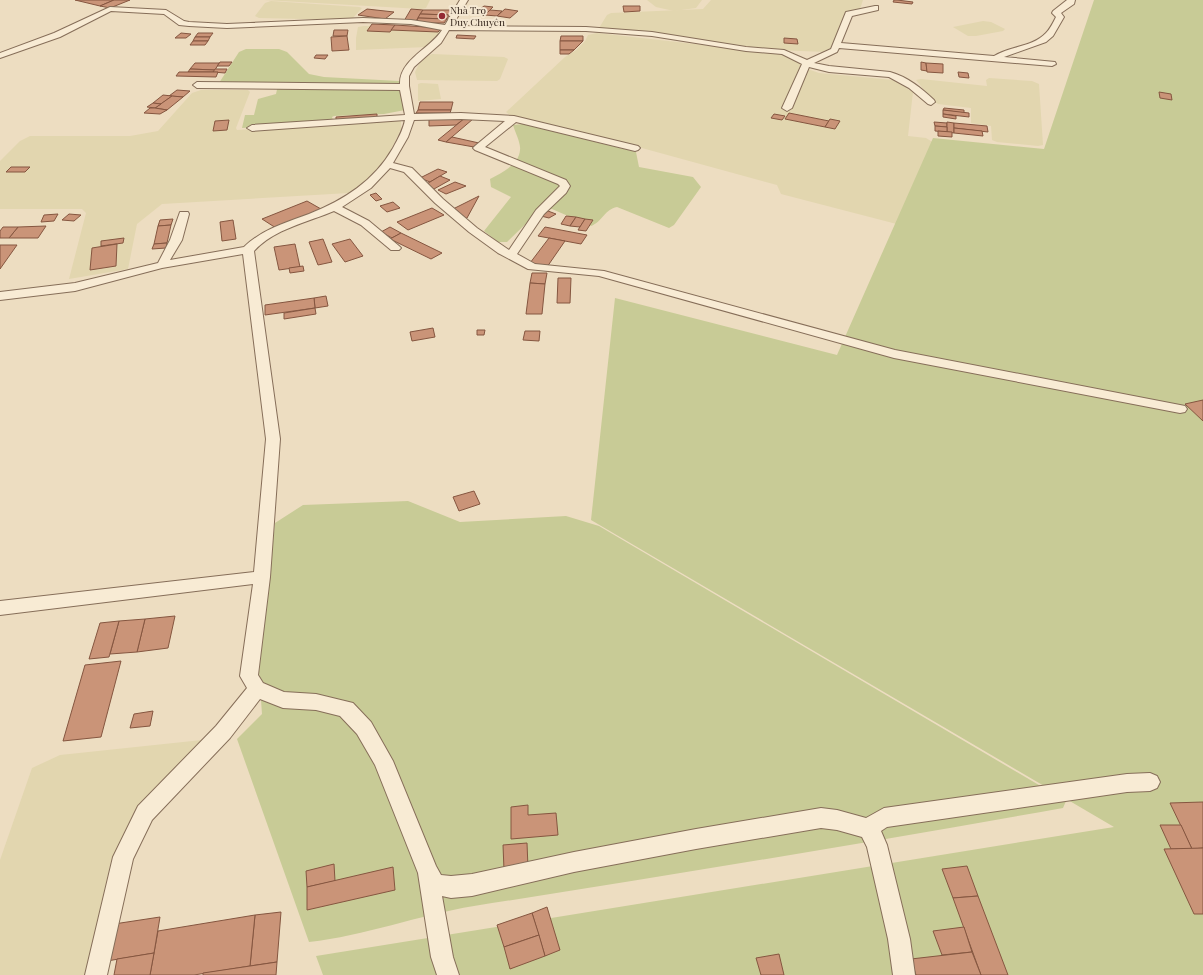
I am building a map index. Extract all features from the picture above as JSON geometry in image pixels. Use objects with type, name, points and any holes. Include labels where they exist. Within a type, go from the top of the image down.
[{"type":"street","points":[[464,0],[456,9],[447,28],[437,41],[413,62],[405,78],[410,117],[405,134],[387,164],[371,183],[353,197],[334,207],[275,232],[250,245],[248,250],[274,439],[262,577],[249,676],[257,690],[283,700],[316,702],[346,709],[364,728],[383,761],[428,873],[435,884],[451,887],[472,885],[574,862],[696,839],[821,818],[837,820],[868,829],[877,845],[885,877],[899,939],[904,975]]},
{"type":"street","points":[[996,59],[1004,52],[1035,43],[1048,36],[1060,17],[1056,13],[1071,2],[1071,0]]},
{"type":"street","points":[[787,108],[807,63],[834,50],[837,46],[849,14],[874,8]]},
{"type":"street","points":[[0,56],[57,35],[110,9],[166,12],[182,23],[227,26],[363,20],[411,22],[447,28],[586,29],[652,34],[746,49],[784,52],[807,63],[829,70],[890,75],[900,78],[915,87],[931,102]]},
{"type":"street","points":[[837,46],[1052,64]]},
{"type":"street","points":[[197,84],[405,87]]},
{"type":"street","points":[[252,128],[410,117],[462,116],[514,119],[635,148]]},
{"type":"street","points":[[510,256],[540,212],[562,191],[565,186],[562,182],[478,148],[514,119]]},
{"type":"street","points":[[387,164],[408,170],[439,201],[473,230],[510,256],[532,267],[600,273],[894,354],[1180,409]]},
{"type":"street","points":[[334,207],[365,223],[395,248]]},
{"type":"street","points":[[162,265],[176,240],[184,214]]},
{"type":"street","points":[[0,296],[75,287],[162,265],[248,250]]},
{"type":"street","points":[[0,608],[262,577]]},
{"type":"street","points":[[96,975],[124,857],[145,813],[223,732],[257,690]]},
{"type":"street","points":[[868,829],[884,818],[1128,783],[1150,782]]},
{"type":"street","points":[[428,873],[442,957],[448,975]]},
{"type":"shaded area","points":[[264,0],[430,0],[426,8],[421,9]]},
{"type":"shaded area","points":[[647,0],[702,0],[696,8],[674,11],[656,7]]},
{"type":"shaded area","points":[[711,0],[863,0],[860,9],[850,11],[831,50],[826,52],[746,49],[688,38],[599,28],[607,15],[611,13],[703,9]]},
{"type":"shaded area","points":[[271,1],[362,8],[351,20],[259,18],[255,16],[265,3]]},
{"type":"shaded area","points":[[983,21],[991,22],[1005,29],[1003,31],[968,36],[953,27]]},
{"type":"shaded area","points":[[358,27],[441,29],[443,31],[427,47],[356,50]]},
{"type":"shaded area","points":[[597,33],[783,54],[801,62],[802,67],[819,73],[893,80],[913,92],[908,136],[926,138],[947,151],[912,228],[781,194],[777,185],[620,142],[511,116],[506,112],[565,57],[576,50],[585,41],[588,35]]},
{"type":"shaded area","points":[[432,54],[504,57],[508,59],[500,79],[497,81],[417,80],[415,72],[422,58]]},
{"type":"shaded area","points":[[989,78],[1032,81],[1039,84],[1043,145],[1038,146],[997,142],[992,140],[991,126],[971,123],[971,108],[938,104],[933,101],[916,80],[921,79],[987,86],[986,80]]},
{"type":"shaded area","points":[[418,84],[438,84],[441,99],[418,101]]},
{"type":"shaded area","points":[[201,90],[248,90],[250,92],[236,128],[237,130],[395,119],[401,121],[401,129],[381,170],[362,189],[349,193],[162,204],[137,224],[128,269],[69,279],[86,213],[82,209],[0,209],[0,161],[20,141],[30,136],[130,136],[158,131],[192,93]]},
{"type":"shaded area","points":[[202,740],[199,750],[144,805],[124,834],[111,861],[85,975],[0,975],[0,860],[32,768],[60,755]]},
{"type":"green space","points":[[1094,0],[1203,0],[1203,975],[323,975],[316,956],[1114,827],[591,520],[615,298],[837,355],[933,138],[1044,149]]},
{"type":"green space","points":[[246,49],[279,49],[287,52],[309,74],[324,77],[402,82],[405,110],[384,114],[334,116],[332,117],[333,120],[331,121],[242,128],[245,115],[254,115],[258,99],[276,94],[278,85],[219,83],[239,52]]},
{"type":"green space","points":[[523,124],[636,152],[639,167],[693,177],[701,187],[674,225],[669,228],[617,207],[609,210],[598,222],[591,226],[552,209],[540,210],[507,242],[498,242],[484,231],[511,197],[491,187],[490,179],[509,168],[519,155],[519,141],[513,125]]},
{"type":"green space","points":[[408,501],[460,522],[566,516],[599,526],[1066,801],[1063,808],[622,883],[474,906],[351,935],[309,942],[237,739],[262,714],[259,672],[275,523],[303,505]]},
{"type":"building","points":[[75,0],[114,0],[100,6]]},
{"type":"building","points":[[114,0],[130,0],[110,8],[100,6]]},
{"type":"building","points":[[894,0],[913,2],[912,4],[893,2]]},
{"type":"building","points":[[484,6],[493,7],[485,15],[475,13]]},
{"type":"building","points":[[623,6],[640,6],[640,11],[624,12]]},
{"type":"building","points":[[367,9],[394,12],[385,19],[358,15]]},
{"type":"building","points":[[411,9],[423,10],[416,21],[404,21]]},
{"type":"building","points":[[505,9],[518,11],[510,18],[497,16]]},
{"type":"building","points":[[423,10],[451,10],[449,15],[420,14]]},
{"type":"building","points":[[490,10],[502,11],[497,16],[485,15]]},
{"type":"building","points":[[420,14],[449,15],[447,19],[418,18]]},
{"type":"building","points":[[418,18],[447,19],[444,23],[416,23]]},
{"type":"building","points":[[372,24],[395,25],[390,32],[367,31]]},
{"type":"building","points":[[395,25],[442,28],[438,32],[391,30]]},
{"type":"building","points":[[334,30],[348,30],[347,36],[333,36]]},
{"type":"building","points":[[181,33],[191,34],[186,38],[175,38]]},
{"type":"building","points":[[198,33],[213,33],[210,37],[195,37]]},
{"type":"building","points":[[457,35],[476,36],[474,39],[456,38]]},
{"type":"building","points":[[347,36],[349,50],[332,51],[331,37]]},
{"type":"building","points":[[561,36],[583,36],[583,41],[560,41]]},
{"type":"building","points":[[195,37],[210,37],[208,41],[193,41]]},
{"type":"building","points":[[784,38],[797,39],[798,44],[784,43]]},
{"type":"building","points":[[193,41],[208,41],[205,45],[190,45]]},
{"type":"building","points":[[560,41],[583,41],[574,50],[560,50]]},
{"type":"building","points":[[560,50],[574,50],[569,54],[560,54]]},
{"type":"building","points":[[316,55],[328,55],[325,59],[314,58]]},
{"type":"building","points":[[220,62],[232,62],[229,66],[217,66]]},
{"type":"building","points":[[921,62],[926,63],[927,71],[921,70]]},
{"type":"building","points":[[195,63],[219,63],[215,70],[190,69]]},
{"type":"building","points":[[926,63],[943,64],[943,73],[927,72]]},
{"type":"building","points":[[190,69],[215,70],[213,72],[188,72]]},
{"type":"building","points":[[215,69],[227,69],[225,73],[213,72]]},
{"type":"building","points":[[179,72],[218,72],[216,77],[176,76]]},
{"type":"building","points":[[958,72],[968,73],[969,78],[959,77]]},
{"type":"building","points":[[177,90],[190,91],[183,97],[169,96]]},
{"type":"building","points":[[1159,92],[1171,94],[1172,100],[1160,98]]},
{"type":"building","points":[[163,95],[172,96],[161,104],[153,103]]},
{"type":"building","points":[[172,96],[183,97],[167,110],[155,108]]},
{"type":"building","points":[[420,102],[453,102],[451,110],[418,110]]},
{"type":"building","points":[[153,103],[161,104],[155,108],[147,107]]},
{"type":"building","points":[[150,108],[167,110],[160,114],[144,113]]},
{"type":"building","points":[[944,108],[964,110],[964,113],[943,110]]},
{"type":"building","points":[[418,110],[451,110],[450,113],[416,113]]},
{"type":"building","points":[[943,110],[969,113],[969,117],[943,114]]},
{"type":"building","points":[[789,113],[829,121],[825,127],[785,119]]},
{"type":"building","points":[[377,114],[377,119],[336,122],[336,117]]},
{"type":"building","points":[[774,114],[785,116],[782,120],[771,118]]},
{"type":"building","points":[[943,114],[956,116],[956,119],[943,117]]},
{"type":"building","points":[[465,118],[456,125],[429,126],[429,119]]},
{"type":"building","points":[[465,118],[473,119],[446,142],[438,140]]},
{"type":"building","points":[[830,119],[840,121],[835,129],[825,127]]},
{"type":"building","points":[[229,120],[227,130],[213,131],[215,121]]},
{"type":"building","points":[[934,122],[947,123],[947,127],[935,126]]},
{"type":"building","points":[[947,122],[954,123],[954,133],[947,132]]},
{"type":"building","points":[[954,123],[987,126],[988,132],[954,128]]},
{"type":"building","points":[[935,126],[947,127],[947,132],[935,131]]},
{"type":"building","points":[[954,128],[982,131],[983,136],[954,133]]},
{"type":"building","points":[[938,131],[952,132],[952,137],[938,136]]},
{"type":"building","points":[[452,137],[479,143],[474,147],[446,142]]},
{"type":"building","points":[[11,167],[30,167],[25,172],[6,172]]},
{"type":"building","points":[[438,169],[447,172],[430,182],[420,178]]},
{"type":"building","points":[[440,176],[450,180],[434,189],[425,185]]},
{"type":"building","points":[[455,182],[466,186],[446,194],[438,190]]},
{"type":"building","points":[[376,193],[382,199],[376,201],[370,195]]},
{"type":"building","points":[[479,196],[465,219],[453,209]]},
{"type":"building","points":[[307,201],[321,209],[276,228],[262,219]]},
{"type":"building","points":[[393,202],[400,208],[387,212],[380,206]]},
{"type":"building","points":[[432,208],[444,215],[408,230],[397,222]]},
{"type":"building","points":[[548,211],[556,214],[549,218],[541,216]]},
{"type":"building","points":[[58,214],[54,221],[41,222],[44,215]]},
{"type":"building","points":[[69,214],[81,215],[74,221],[62,220]]},
{"type":"building","points":[[566,216],[576,217],[570,226],[561,224]]},
{"type":"building","points":[[576,217],[585,219],[580,227],[570,226]]},
{"type":"building","points":[[173,219],[171,225],[158,226],[160,220]]},
{"type":"building","points":[[585,219],[593,220],[586,231],[578,230]]},
{"type":"building","points":[[233,220],[236,239],[222,241],[220,222]]},
{"type":"building","points":[[171,225],[167,243],[154,244],[158,226]]},
{"type":"building","points":[[46,226],[38,238],[9,238],[18,227]]},
{"type":"building","points":[[3,227],[18,227],[9,238],[0,238],[0,231]]},
{"type":"building","points":[[390,227],[401,233],[392,238],[381,232]]},
{"type":"building","points":[[545,227],[587,235],[581,244],[538,236]]},
{"type":"building","points":[[401,233],[442,253],[431,259],[390,239]]},
{"type":"building","points":[[124,238],[123,243],[101,246],[101,241]]},
{"type":"building","points":[[549,238],[565,241],[547,267],[530,263]]},
{"type":"building","points":[[323,239],[332,262],[318,265],[309,242]]},
{"type":"building","points":[[350,239],[363,256],[345,262],[332,244]]},
{"type":"building","points":[[167,243],[166,248],[152,249],[154,244]]},
{"type":"building","points":[[117,244],[116,266],[90,270],[92,248]]},
{"type":"building","points":[[295,244],[300,267],[279,270],[274,247]]},
{"type":"building","points":[[0,245],[17,245],[0,269]]},
{"type":"building","points":[[303,266],[304,271],[290,273],[289,268]]},
{"type":"building","points":[[532,273],[547,273],[545,284],[530,283]]},
{"type":"building","points":[[558,278],[571,278],[570,303],[557,303]]},
{"type":"building","points":[[530,283],[545,284],[542,314],[526,314]]},
{"type":"building","points":[[326,296],[328,306],[315,308],[314,298]]},
{"type":"building","points":[[314,298],[315,308],[265,315],[265,305]]},
{"type":"building","points":[[315,308],[316,314],[284,319],[284,313]]},
{"type":"building","points":[[433,328],[435,337],[412,341],[410,332]]},
{"type":"building","points":[[477,330],[485,330],[484,335],[477,335]]},
{"type":"building","points":[[525,331],[540,331],[539,341],[523,340]]},
{"type":"building","points":[[1203,400],[1203,421],[1185,404]]},
{"type":"building","points":[[474,491],[480,504],[459,511],[453,497]]},
{"type":"building","points":[[175,616],[168,648],[137,652],[145,619]]},
{"type":"building","points":[[145,619],[137,652],[110,654],[119,621]]},
{"type":"building","points":[[119,621],[109,657],[89,659],[100,623]]},
{"type":"building","points":[[121,661],[101,737],[63,741],[85,665]]},
{"type":"building","points":[[153,711],[150,726],[130,728],[134,714]]},
{"type":"building","points":[[1203,802],[1203,848],[1192,849],[1170,803]]},
{"type":"building","points":[[528,805],[528,815],[556,813],[558,835],[511,839],[511,807]]},
{"type":"building","points":[[1160,825],[1181,825],[1192,849],[1171,849]]},
{"type":"building","points":[[527,843],[528,868],[504,870],[503,845]]},
{"type":"building","points":[[1203,848],[1203,914],[1194,914],[1164,849]]},
{"type":"building","points":[[334,864],[335,881],[307,887],[306,871]]},
{"type":"building","points":[[967,866],[978,896],[953,898],[942,869]]},
{"type":"building","points":[[393,867],[395,890],[307,910],[307,887]]},
{"type":"building","points":[[978,896],[1008,975],[981,975],[953,898]]},
{"type":"building","points":[[547,907],[560,950],[545,956],[532,913]]},
{"type":"building","points":[[281,912],[277,962],[250,966],[255,915]]},
{"type":"building","points":[[532,913],[539,935],[504,947],[497,925]]},
{"type":"building","points":[[255,915],[250,966],[194,975],[150,975],[158,931]]},
{"type":"building","points":[[160,917],[154,953],[107,961],[114,924]]},
{"type":"building","points":[[964,927],[972,952],[942,955],[933,931]]},
{"type":"building","points":[[539,935],[545,956],[510,969],[504,947]]},
{"type":"building","points":[[972,952],[981,975],[916,975],[911,959]]},
{"type":"building","points":[[154,953],[150,975],[114,975],[117,959]]},
{"type":"building","points":[[779,954],[784,975],[761,975],[756,958]]},
{"type":"building","points":[[277,962],[276,975],[203,975],[203,973]]},
{"type":"place","name":"Nhà Trọ Duy Chuyên","points":[[442,16]]}]
